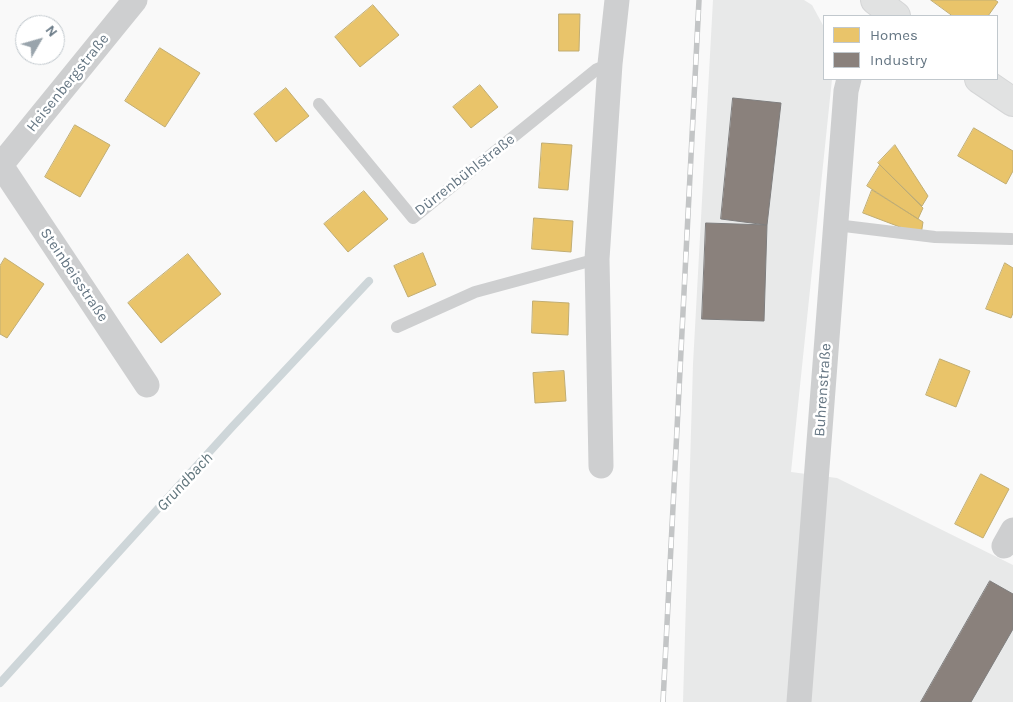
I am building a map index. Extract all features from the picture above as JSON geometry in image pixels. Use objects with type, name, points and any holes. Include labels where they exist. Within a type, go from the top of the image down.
[{"type":"street","name":"Heisenbergstraße","points":[[0,165],[135,0]]},
{"type":"street","points":[[601,466],[596,259],[610,64],[617,0]]},
{"type":"street","points":[[868,15],[875,0],[895,15]]},
{"type":"street","name":"Buhrenstraße","points":[[799,702],[846,91],[849,80]]},
{"type":"street","points":[[980,80],[1013,102]]},
{"type":"street","name":"Steinbeisstraße","points":[[0,165],[147,385]]},
{"type":"lane","name":"Dürrenbühlstraße","points":[[319,104],[413,218],[598,69],[610,64]]},
{"type":"lane","points":[[836,225],[935,237],[1012,239]]},
{"type":"lane","points":[[397,327],[475,292],[596,259]]},
{"type":"shaded area","points":[[713,0],[804,0],[812,5],[823,25],[823,80],[832,80],[791,472],[837,478],[1013,565],[1013,702],[683,702],[693,364]]},
{"type":"building: Homes","points":[[931,0],[995,0],[998,2],[989,15],[952,15]]},
{"type":"building: Homes","points":[[373,5],[399,35],[360,67],[335,37]]},
{"type":"building: Homes","points":[[559,14],[580,14],[579,51],[559,51]]},
{"type":"building: Homes","points":[[160,48],[200,73],[165,127],[125,101]]},
{"type":"building: Homes","points":[[480,85],[498,107],[471,128],[453,107]]},
{"type":"building: Homes","points":[[286,88],[309,116],[276,142],[254,114]]},
{"type":"building: Homes","points":[[75,125],[110,145],[80,197],[45,177]]},
{"type":"building: Homes","points":[[974,128],[1013,151],[1013,171],[1006,184],[958,156]]},
{"type":"building: Homes","points":[[542,143],[572,145],[568,190],[539,188]]},
{"type":"building: Homes","points":[[895,145],[928,196],[922,206],[878,163]]},
{"type":"building: Homes","points":[[880,165],[923,208],[918,219],[867,186]]},
{"type":"building: Homes","points":[[872,190],[923,222],[921,235],[863,213]]},
{"type":"building: Homes","points":[[364,191],[388,219],[348,252],[324,224]]},
{"type":"building: Homes","points":[[534,218],[573,221],[571,252],[532,249]]},
{"type":"building: Homes","points":[[423,253],[436,285],[408,297],[394,266]]},
{"type":"building: Homes","points":[[188,254],[221,294],[161,343],[128,303]]},
{"type":"building: Homes","points":[[5,258],[44,284],[7,338],[0,334],[0,266]]},
{"type":"building: Homes","points":[[1005,263],[1013,268],[1013,313],[1011,318],[986,309]]},
{"type":"building: Homes","points":[[533,301],[569,303],[568,335],[532,333]]},
{"type":"building: Homes","points":[[940,359],[970,371],[956,407],[926,395]]},
{"type":"building: Homes","points":[[564,371],[566,401],[535,403],[533,373]]},
{"type":"building: Homes","points":[[981,474],[1009,489],[983,538],[955,524]]},
{"type":"building: Industry","points":[[733,98],[781,103],[767,225],[721,219]]},
{"type":"building: Industry","points":[[706,223],[767,225],[764,321],[702,319]]},
{"type":"building: Industry","points":[[990,581],[1013,594],[1013,629],[971,702],[921,702]]},
{"type":"waterway","name":"Grundbach","points":[[0,683],[232,427],[369,281]]},
{"type":"railway","points":[[663,702],[699,0]]}]
